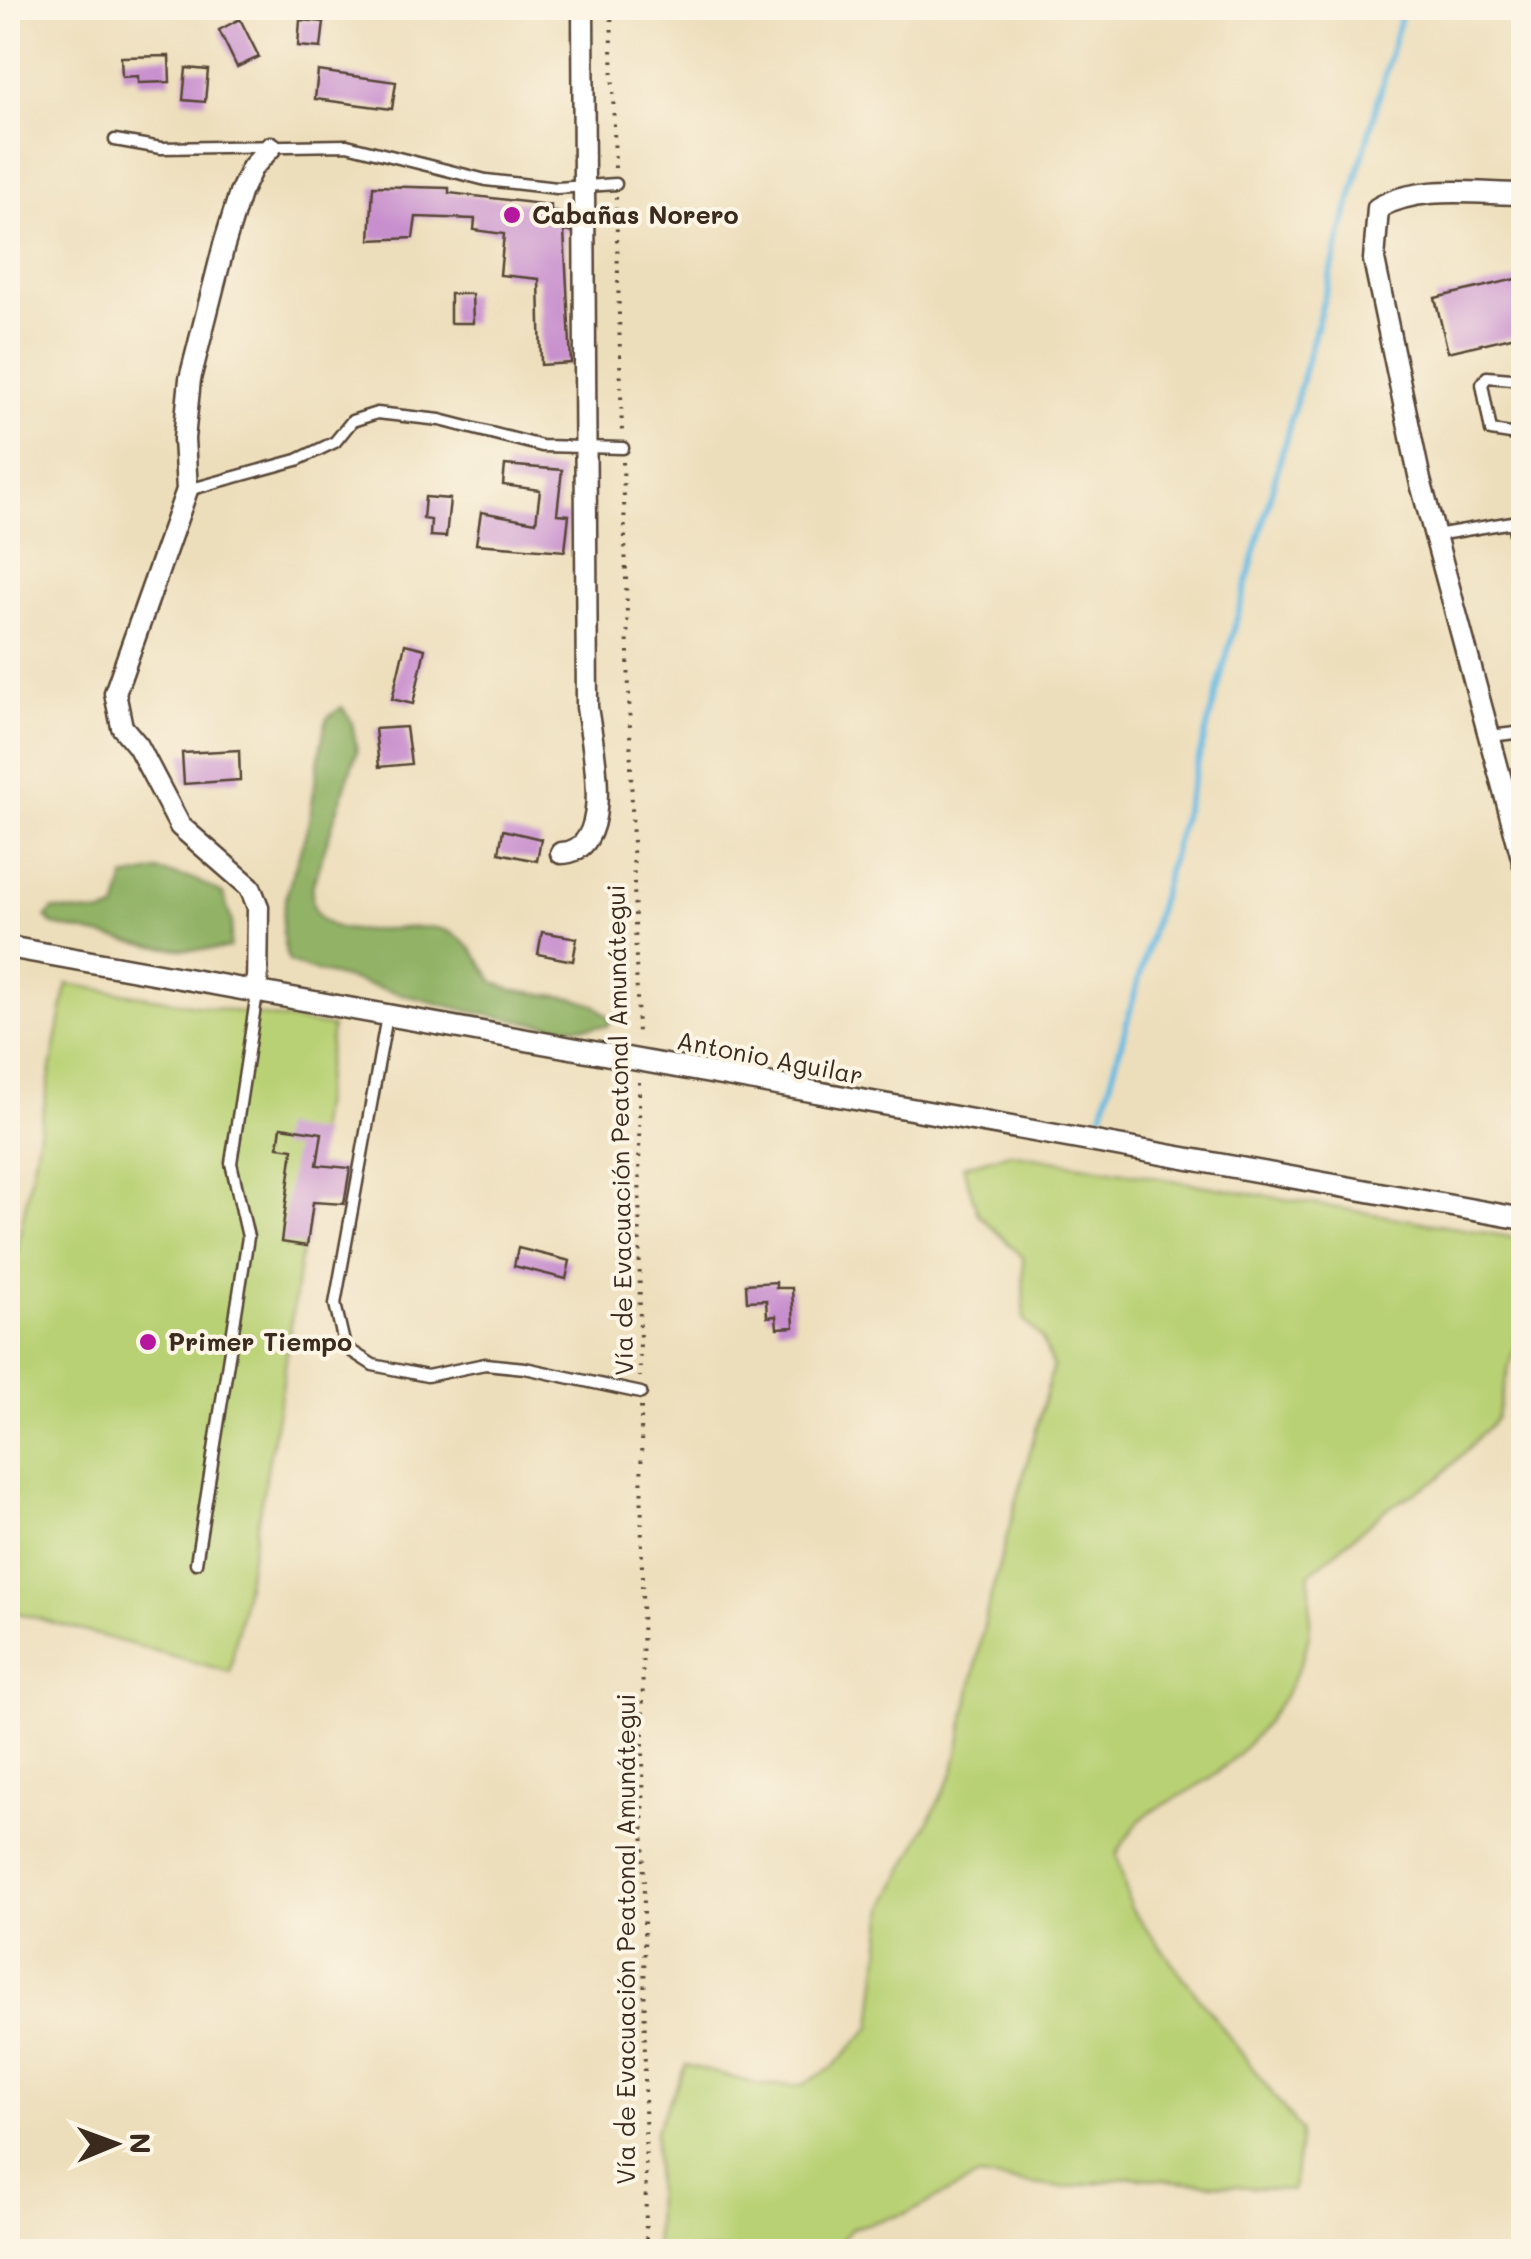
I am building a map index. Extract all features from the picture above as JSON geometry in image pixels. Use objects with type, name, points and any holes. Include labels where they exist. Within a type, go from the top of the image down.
[{"type":"street","points":[[562,853],[586,846],[597,814],[588,707],[589,447],[581,187],[583,8]]},
{"type":"street","points":[[257,992],[258,907],[250,887],[180,826],[115,708],[120,671],[187,490],[187,409],[202,323],[240,194],[252,168],[271,147]]},
{"type":"street","points":[[1524,194],[1426,194],[1392,199],[1378,208],[1374,260],[1420,480],[1524,865]]},
{"type":"street","name":"Antonio Aguilar","points":[[8,947],[1524,1218]]},
{"type":"lane","points":[[115,140],[161,148],[347,145],[486,180],[581,187],[616,184]]},
{"type":"lane","points":[[1524,380],[1488,377],[1482,384],[1491,432],[1524,436]]},
{"type":"lane","points":[[187,490],[297,460],[336,442],[352,421],[376,412],[440,420],[542,446],[622,448]]},
{"type":"lane","points":[[1435,534],[1518,521],[1524,583]]},
{"type":"lane","points":[[1488,736],[1524,732]]},
{"type":"lane","points":[[196,1563],[248,1237],[231,1163],[257,992]]},
{"type":"lane","points":[[387,1014],[335,1304],[345,1347],[373,1364],[427,1376],[485,1364],[525,1368],[640,1393]]},
{"type":"path","name":"Vía de Evacuación Peatonal Amunátegui","points":[[611,8],[638,1059],[646,2252]]},
{"type":"green space","points":[[342,707],[352,722],[357,751],[312,887],[315,909],[326,922],[343,929],[447,931],[469,946],[494,982],[513,990],[595,1005],[612,1020],[607,1026],[547,1024],[478,1013],[310,970],[289,961],[284,942],[285,903],[307,828],[327,718]]},
{"type":"green space","points":[[157,871],[194,879],[223,894],[232,923],[230,948],[141,944],[54,925],[46,918],[53,909],[102,914],[116,910],[125,878]]},
{"type":"green space","name":"Primer Tiempo","points":[[67,984],[332,1027],[282,1388],[230,1672],[8,1610],[8,1297]]},
{"type":"green space","points":[[1010,1153],[1523,1239],[1523,1313],[1496,1419],[1438,1479],[1385,1510],[1310,1573],[1309,1635],[1303,1657],[1266,1722],[1214,1774],[1143,1818],[1117,1854],[1130,1907],[1301,2131],[1293,2191],[1131,2177],[1062,2188],[979,2177],[908,2213],[852,2228],[832,2251],[656,2251],[655,2132],[686,2065],[760,2085],[802,2085],[832,2068],[872,2026],[885,1907],[954,1771],[988,1606],[1053,1367],[1042,1339],[1024,1320],[1023,1257],[978,1214],[963,1166]]},
{"type":"building","points":[[240,19],[259,57],[237,67],[219,30]]},
{"type":"building","points":[[300,20],[324,22],[321,48],[298,46]]},
{"type":"building","points":[[169,56],[170,82],[138,83],[138,76],[122,77],[121,57]]},
{"type":"building","points":[[186,68],[208,70],[205,102],[183,100]]},
{"type":"building","points":[[318,71],[396,82],[392,109],[315,99]]},
{"type":"building","points":[[373,186],[449,188],[449,193],[551,205],[551,211],[570,214],[571,232],[564,231],[571,363],[541,365],[539,279],[500,275],[504,234],[474,230],[475,219],[416,217],[413,238],[370,240]]},
{"type":"building","points":[[1524,277],[1524,334],[1448,352],[1435,298]]},
{"type":"building","points":[[450,294],[472,294],[473,323],[450,323]]},
{"type":"building","points":[[505,465],[562,470],[557,514],[569,515],[565,551],[476,544],[481,512],[536,522],[540,490],[503,485]]},
{"type":"building","points":[[425,497],[450,499],[446,537],[430,536],[431,520],[423,519]]},
{"type":"building","points":[[405,644],[425,649],[413,704],[392,699]]},
{"type":"building","points":[[406,727],[411,764],[379,767],[375,729]]},
{"type":"building","points":[[239,750],[240,780],[184,784],[182,753]]},
{"type":"building","points":[[503,830],[541,839],[537,861],[499,853]]},
{"type":"building","points":[[542,932],[577,938],[573,961],[538,954]]},
{"type":"building","points":[[281,1127],[322,1133],[317,1165],[350,1168],[344,1204],[313,1202],[307,1246],[281,1242],[293,1149],[278,1147]]},
{"type":"building","points":[[518,1248],[570,1261],[566,1279],[514,1266]]},
{"type":"building","points":[[776,1282],[776,1288],[792,1288],[794,1327],[777,1328],[776,1316],[767,1317],[766,1300],[747,1301],[746,1284]]},
{"type":"waterway","points":[[1102,1114],[1403,8]]},
{"type":"place","name":"Cabañas Norero","points":[[512,215]]},
{"type":"place","name":"Primer Tiempo","points":[[148,1342]]}]
